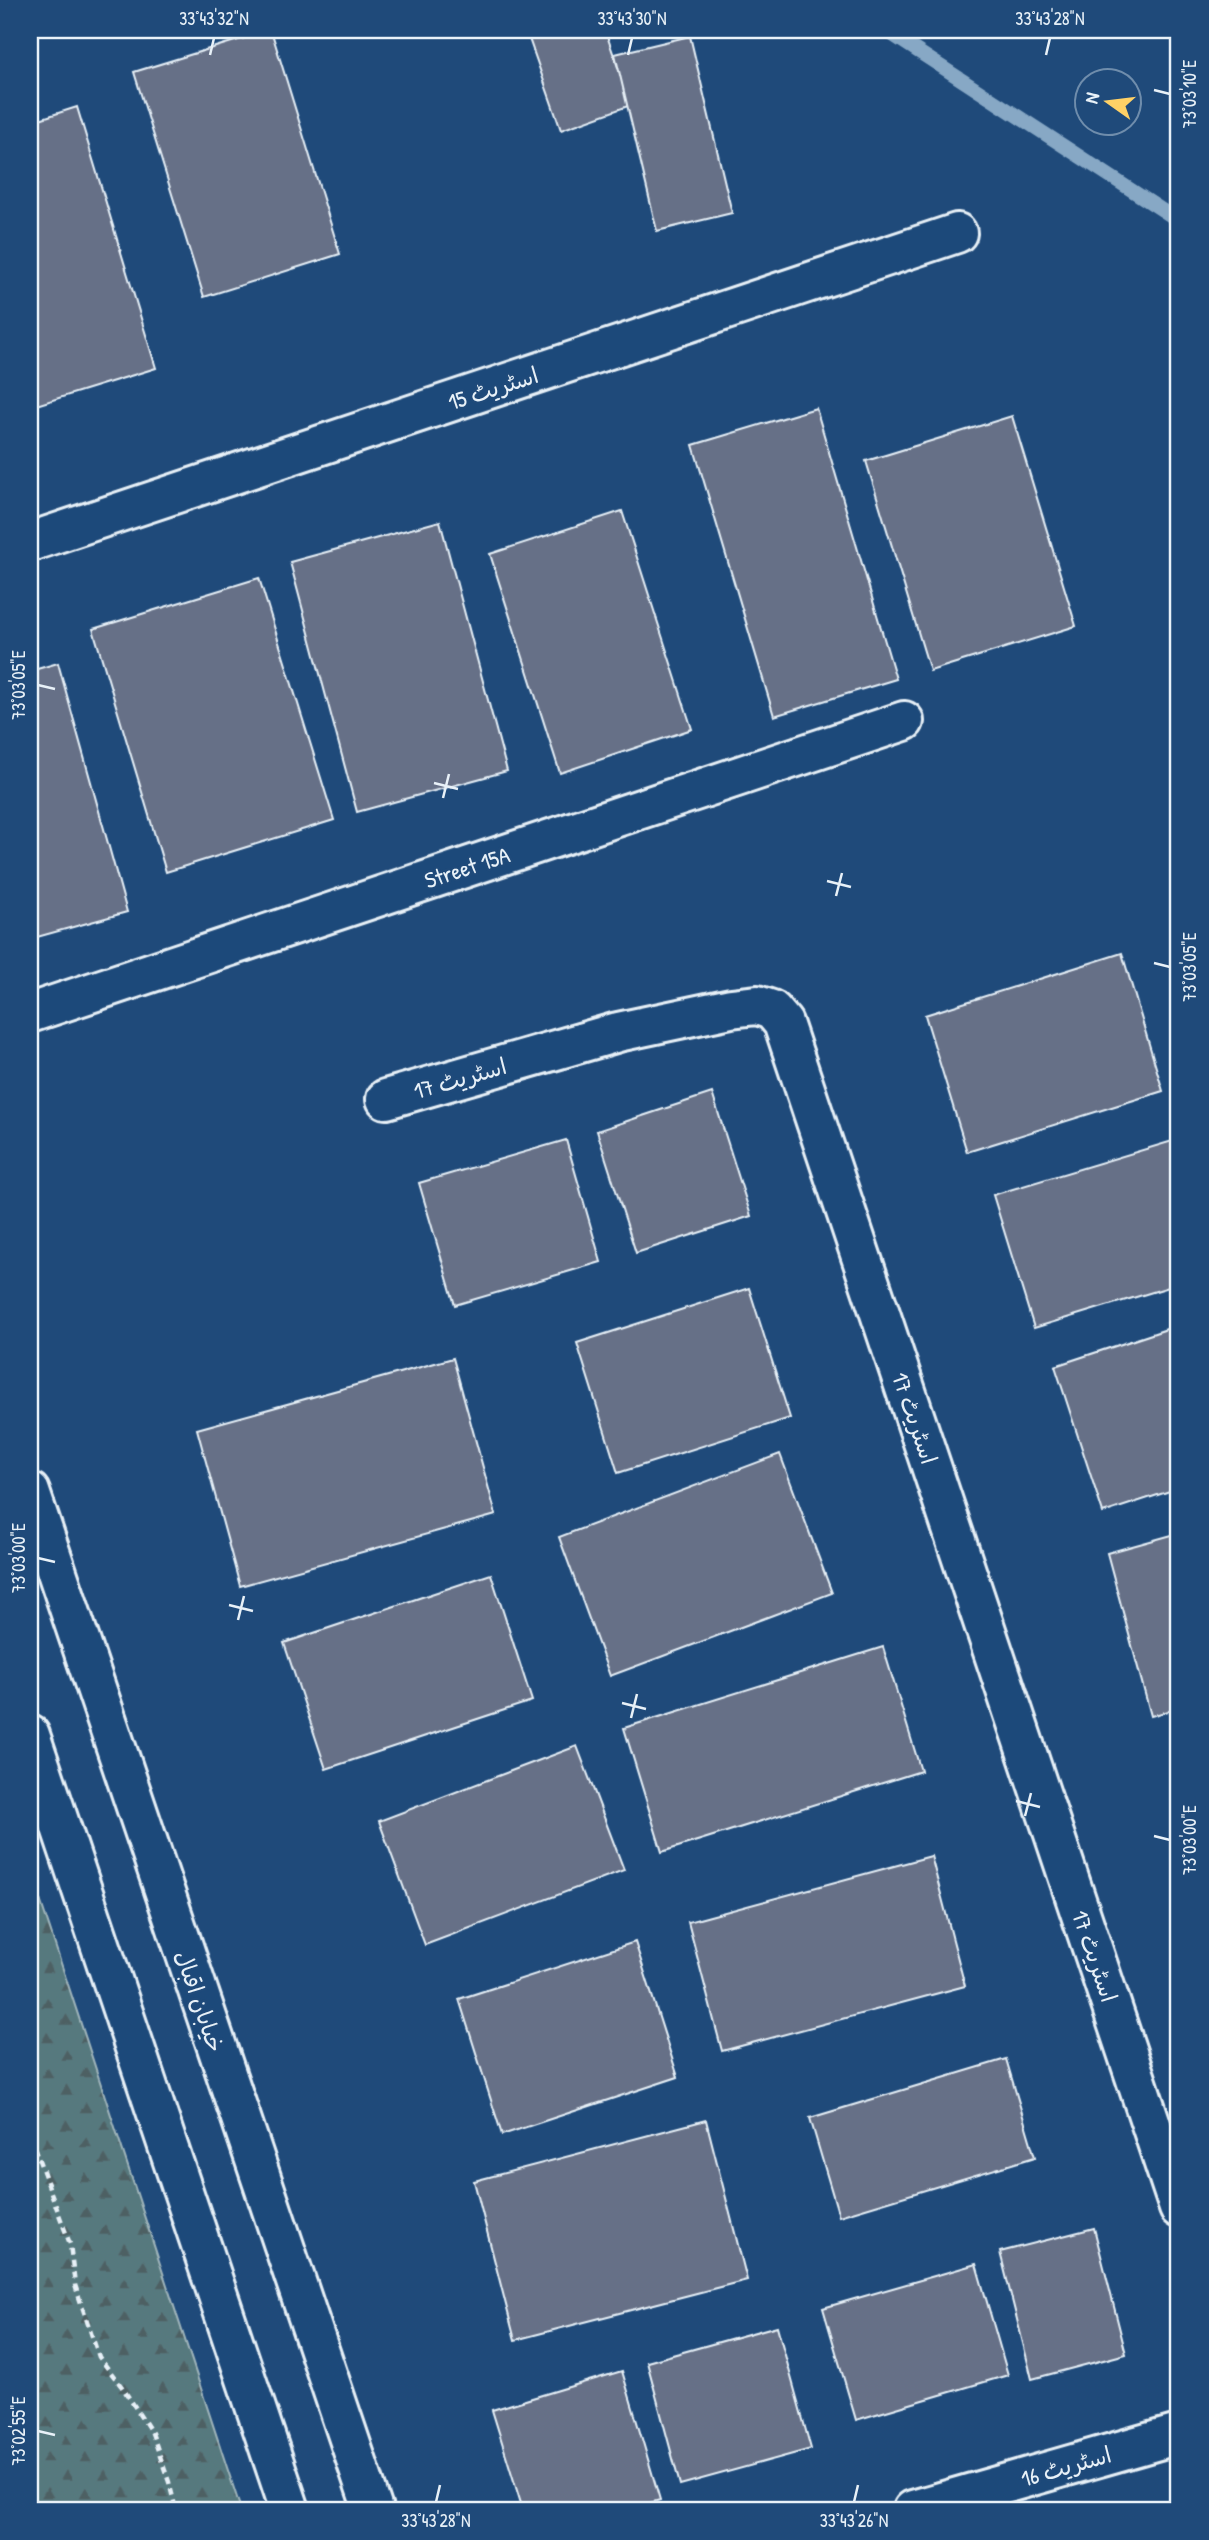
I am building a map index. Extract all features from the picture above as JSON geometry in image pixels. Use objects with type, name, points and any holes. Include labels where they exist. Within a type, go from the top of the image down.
[{"type":"street","name":"اسٹریٹ 15","points":[[30,542],[957,233]]},
{"type":"street","name":"Street 15A","points":[[30,1013],[904,721]]},
{"type":"street","name":"اسٹریٹ 17","points":[[386,1099],[618,1032],[731,1008],[757,1005],[772,1010],[783,1023],[1179,2208]]},
{"type":"street","name":"خیابان اقبال","points":[[30,1492],[373,2510]]},
{"type":"street","points":[[30,1735],[290,2510]]},
{"type":"street","name":"اسٹریٹ 16","points":[[913,2510],[1179,2434]]},
{"type":"path","points":[[30,2136],[70,2244],[75,2285],[99,2357],[152,2433],[176,2510]]},
{"type":"green space","points":[[30,1869],[241,2510],[30,2510]]},
{"type":"building","points":[[271,30],[340,254],[204,297],[134,72]]},
{"type":"building","points":[[526,30],[605,30],[631,105],[561,130]]},
{"type":"building","points":[[690,36],[732,213],[657,231],[615,54]]},
{"type":"building","points":[[77,107],[156,368],[30,407],[30,122]]},
{"type":"building","points":[[816,408],[896,679],[774,716],[693,445]]},
{"type":"building","points":[[1012,416],[1076,626],[930,671],[866,461]]},
{"type":"building","points":[[622,511],[692,729],[560,773],[490,554]]},
{"type":"building","points":[[440,521],[507,771],[357,812],[290,562]]},
{"type":"building","points":[[259,578],[334,820],[166,872],[93,629]]},
{"type":"building","points":[[58,663],[127,912],[30,939],[30,671]]},
{"type":"building","points":[[1122,953],[1163,1091],[967,1152],[925,1015]]},
{"type":"building","points":[[712,1093],[751,1216],[636,1253],[597,1131]]},
{"type":"building","points":[[1179,1139],[1179,1284],[1034,1328],[993,1195]]},
{"type":"building","points":[[566,1140],[601,1262],[455,1305],[419,1183]]},
{"type":"building","points":[[749,1288],[790,1418],[618,1473],[577,1343]]},
{"type":"building","points":[[1179,1325],[1179,1488],[1103,1513],[1055,1366]]},
{"type":"building","points":[[453,1358],[496,1515],[240,1586],[197,1429]]},
{"type":"building","points":[[780,1454],[832,1593],[610,1676],[559,1537]]},
{"type":"building","points":[[1179,1533],[1179,1708],[1151,1716],[1107,1553]]},
{"type":"building","points":[[491,1574],[532,1701],[326,1769],[284,1643]]},
{"type":"building","points":[[883,1647],[921,1771],[662,1852],[624,1728]]},
{"type":"building","points":[[577,1746],[624,1870],[425,1945],[379,1821]]},
{"type":"building","points":[[931,1856],[965,1986],[722,2051],[688,1922]]},
{"type":"building","points":[[635,1942],[678,2077],[502,2135],[459,1999]]},
{"type":"building","points":[[1006,2059],[1035,2157],[839,2216],[810,2118]]},
{"type":"building","points":[[706,2120],[747,2280],[515,2340],[474,2181]]},
{"type":"building","points":[[1094,2228],[1126,2354],[1032,2379],[1000,2252]]},
{"type":"building","points":[[976,2264],[1008,2375],[856,2420],[823,2308]]},
{"type":"building","points":[[777,2326],[811,2449],[680,2485],[647,2362]]},
{"type":"building","points":[[622,2371],[660,2500],[625,2510],[523,2510],[492,2410]]},
{"type":"waterway","points":[[885,30],[1179,221]]}]
